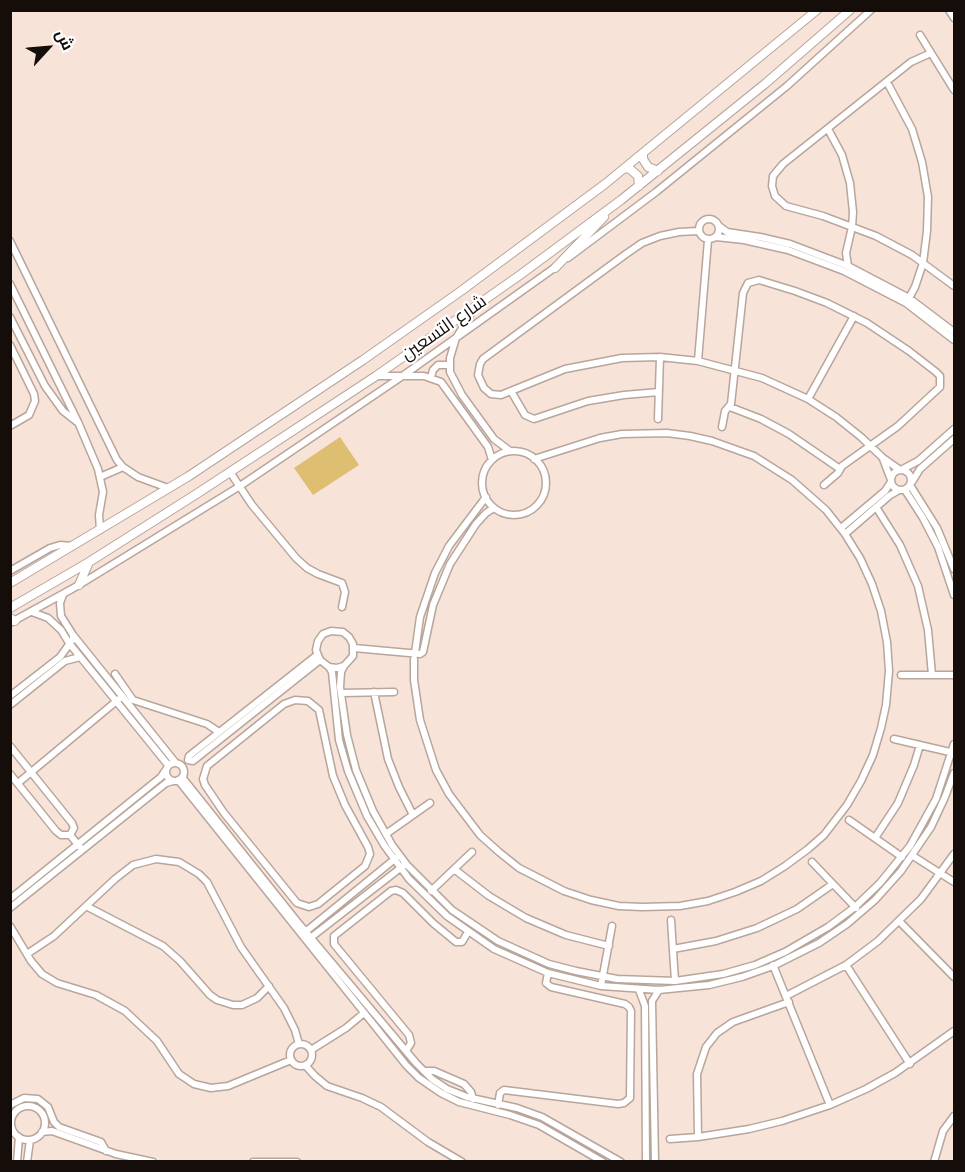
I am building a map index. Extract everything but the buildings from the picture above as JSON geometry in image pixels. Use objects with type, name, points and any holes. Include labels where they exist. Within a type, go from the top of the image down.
[{"type":"main road","name":"شارع التسعين","points":[[10,583],[189,476],[412,326],[510,256],[625,168],[817,10]]},
{"type":"main road","name":"شارع التسعين","points":[[10,608],[89,562],[230,472],[376,376],[476,306],[658,171],[850,10]]},
{"type":"main road","points":[[643,153],[643,159],[648,167],[658,171]]},
{"type":"main road","points":[[625,168],[638,176],[639,186]]},
{"type":"main road","points":[[555,268],[621,200]]},
{"type":"main road","points":[[79,585],[89,562]]},
{"type":"street","points":[[12,621],[64,594],[240,486],[401,377],[555,268],[656,192],[787,86],[871,10]]},
{"type":"street","points":[[949,10],[954,18]]},
{"type":"street","points":[[920,35],[954,90]]},
{"type":"street","points":[[931,53],[916,58],[779,167],[772,181],[773,191],[778,200],[786,206],[823,216],[888,242],[923,263],[954,286]]},
{"type":"street","points":[[887,82],[905,113],[922,162],[928,214],[923,263],[907,301]]},
{"type":"street","points":[[828,129],[842,155],[850,183],[853,212],[846,253],[848,266]]},
{"type":"street","points":[[708,240],[698,231],[700,223],[706,219],[714,220],[727,232],[775,240],[834,260],[873,277],[954,332]]},
{"type":"street","points":[[716,237],[719,226]]},
{"type":"street","points":[[698,231],[660,236],[634,248],[487,356],[478,369],[479,380],[484,388],[496,395],[546,376],[584,365],[622,358],[660,357],[698,361],[736,370],[780,385],[836,417],[883,458],[909,474],[906,487],[938,547],[954,595]]},
{"type":"street","points":[[708,240],[726,237],[759,243],[802,255],[844,271],[907,301],[954,340]]},
{"type":"street","points":[[698,361],[708,240]]},
{"type":"street","points":[[10,241],[110,448],[123,467],[146,482],[168,488]]},
{"type":"street","points":[[834,260],[846,253]]},
{"type":"street","points":[[722,427],[724,411],[730,407],[736,370],[744,289],[751,280],[759,280],[795,291],[854,316],[909,351],[936,372],[942,381],[940,387],[925,403],[840,469],[824,485]]},
{"type":"street","points":[[10,284],[78,422],[100,477],[103,498],[99,515],[100,530]]},
{"type":"street","points":[[476,306],[456,338],[449,365],[451,376],[462,395],[497,442],[510,452]]},
{"type":"street","points":[[808,399],[854,316]]},
{"type":"street","points":[[10,317],[45,386],[63,411],[78,422]]},
{"type":"street","points":[[10,345],[34,394],[35,401],[29,415],[10,426]]},
{"type":"street","points":[[658,419],[660,357]]},
{"type":"street","points":[[431,377],[438,365],[449,365]]},
{"type":"street","points":[[376,376],[417,375],[431,377],[441,382],[488,447],[492,460]]},
{"type":"street","points":[[441,382],[451,376]]},
{"type":"street","points":[[511,391],[525,416],[534,419],[588,401],[659,392]]},
{"type":"street","points":[[455,400],[462,395]]},
{"type":"street","points":[[730,407],[789,434],[840,469]]},
{"type":"street","points":[[843,531],[885,491],[894,473],[918,461],[954,429]]},
{"type":"street","points":[[486,497],[454,540],[435,573],[420,617],[415,656],[414,680],[420,720],[427,746],[436,770],[464,816],[499,852],[541,881],[591,900],[620,906],[680,906],[708,901],[761,881],[785,866],[824,835],[847,806],[873,755],[886,705],[889,671],[887,642],[881,611],[860,558],[826,510],[792,480],[754,456],[712,441],[667,433],[634,434],[600,438],[534,459]]},
{"type":"street","points":[[843,531],[891,494],[906,487],[920,469],[954,440]]},
{"type":"street","points":[[540,465],[561,451]]},
{"type":"street","points":[[510,452],[523,453],[534,459],[543,471],[546,485],[538,504],[527,512],[516,515],[501,512],[494,507],[483,489],[484,474],[492,460],[510,452]]},
{"type":"street","points":[[883,458],[892,486],[906,487],[937,528],[954,569]]},
{"type":"street","points":[[100,477],[123,467]]},
{"type":"street","points":[[230,472],[262,518],[296,558],[318,574],[342,583],[345,592],[342,607]]},
{"type":"street","points":[[354,648],[415,656],[424,651],[433,605],[452,560],[476,524],[494,507]]},
{"type":"street","points":[[876,507],[900,545],[918,586],[928,630],[932,675]]},
{"type":"street","points":[[10,571],[50,548],[60,545],[73,546]]},
{"type":"street","points":[[64,594],[60,611],[65,624],[169,766],[167,777],[178,779],[242,854],[303,933]]},
{"type":"street","points":[[48,618],[60,611]]},
{"type":"street","points":[[32,612],[48,618],[61,630],[80,657],[120,699]]},
{"type":"street","points":[[397,858],[367,798],[349,743],[340,674],[351,660],[354,648],[346,634],[331,631],[320,638],[316,646],[318,657],[329,667],[332,674],[339,740],[348,771],[367,816],[397,858],[427,898],[468,933],[507,956],[548,973],[601,986],[659,990],[709,985],[773,966],[819,943],[860,913],[888,886],[913,856],[936,818],[954,773]]},
{"type":"street","points":[[10,696],[60,657],[74,635]]},
{"type":"street","points":[[10,705],[65,661],[80,657]]},
{"type":"street","points":[[318,657],[193,761],[188,760],[189,756],[219,732],[318,657]]},
{"type":"street","points":[[329,667],[344,666]]},
{"type":"street","points":[[115,674],[133,700],[203,722],[219,732]]},
{"type":"street","points":[[901,675],[954,675]]},
{"type":"street","points":[[341,693],[394,692]]},
{"type":"street","points":[[374,693],[388,759],[413,815]]},
{"type":"street","points":[[18,783],[120,699]]},
{"type":"street","points":[[295,700],[309,701],[319,710],[333,776],[348,812],[370,851],[370,858],[365,866],[318,904],[306,907],[297,903],[251,847],[204,785],[203,776],[207,766],[284,704],[295,700]]},
{"type":"street","points":[[894,739],[953,753]]},
{"type":"street","points":[[403,866],[463,918],[510,947],[553,965],[603,976],[646,981],[675,981],[723,974],[770,959],[814,936],[855,907],[880,883],[902,857],[931,812],[942,787],[954,744]]},
{"type":"street","points":[[875,838],[898,803],[911,775],[920,745]]},
{"type":"street","points":[[10,746],[72,823],[74,828],[70,835]]},
{"type":"street","points":[[10,899],[166,783],[178,779],[183,767],[169,766]]},
{"type":"street","points":[[92,838],[161,777],[169,766]]},
{"type":"street","points":[[333,776],[348,771]]},
{"type":"street","points":[[10,774],[56,831],[62,835],[70,835]]},
{"type":"street","points":[[178,779],[330,965],[364,1013],[412,1071],[441,1093],[468,1105],[530,1121],[603,1161]]},
{"type":"street","points":[[386,834],[430,802]]},
{"type":"street","points":[[849,820],[902,857]]},
{"type":"street","points":[[70,835],[80,847]]},
{"type":"street","points":[[10,908],[80,847]]},
{"type":"street","points":[[242,854],[251,847]]},
{"type":"street","points":[[431,891],[472,852]]},
{"type":"street","points":[[699,1137],[697,1074],[706,1047],[717,1033],[733,1022],[787,999],[846,965],[878,941],[900,922],[941,874],[954,854]]},
{"type":"street","points":[[913,856],[954,882]]},
{"type":"street","points":[[303,933],[397,858]]},
{"type":"street","points":[[27,954],[48,942],[115,879],[134,865],[156,859],[179,862],[190,867],[207,882],[241,947],[290,1019],[299,1044]]},
{"type":"street","points":[[812,862],[860,913]]},
{"type":"street","points":[[309,940],[403,866]]},
{"type":"street","points":[[454,869],[489,896],[526,918],[567,935],[609,946]]},
{"type":"street","points":[[673,949],[716,941],[757,928],[797,909],[833,885]]},
{"type":"street","points":[[406,1051],[410,1046],[410,1037],[333,940],[336,934],[391,891],[399,890],[456,942],[462,942],[468,933]]},
{"type":"street","points":[[356,902],[364,912]]},
{"type":"street","points":[[86,906],[163,946],[217,1000],[242,1005],[257,999],[269,986]]},
{"type":"street","points":[[671,920],[675,981]]},
{"type":"street","points":[[900,922],[954,977]]},
{"type":"street","points":[[10,926],[35,966],[49,979],[96,995],[116,1005],[134,1018],[157,1041],[179,1074],[194,1084],[211,1088],[228,1086],[291,1060]]},
{"type":"street","points":[[601,986],[612,926]]},
{"type":"street","points":[[770,959],[830,1105]]},
{"type":"street","points":[[330,965],[348,981],[424,1071],[447,1089],[473,1099],[517,1108],[542,1117],[621,1161]]},
{"type":"street","points":[[846,965],[910,1064]]},
{"type":"street","points":[[348,981],[358,973]]},
{"type":"street","points":[[498,1105],[500,1093],[504,1090],[618,1104],[630,1098],[631,1011],[627,1005],[551,987],[546,981],[548,973]]},
{"type":"street","points":[[639,990],[645,1006],[645,1161],[656,1161],[652,1001],[659,990]]},
{"type":"street","points":[[311,1050],[346,1029],[364,1013]]},
{"type":"street","points":[[670,1139],[699,1137],[765,1126],[830,1105],[873,1085],[910,1064],[954,1031]]},
{"type":"street","points":[[299,1044],[311,1050],[311,1059],[305,1065],[297,1065],[291,1060],[291,1049],[299,1044]]},
{"type":"street","points":[[630,1052],[645,1052]]},
{"type":"street","points":[[305,1065],[327,1086],[381,1107],[433,1146],[462,1161]]},
{"type":"street","points":[[424,1071],[437,1072],[464,1084],[473,1099]]},
{"type":"street","points":[[10,1105],[24,1098],[42,1101],[51,1111],[58,1127],[101,1142],[106,1151]]},
{"type":"street","points":[[26,1106],[37,1108],[43,1114],[45,1121],[42,1132],[30,1140],[19,1137],[11,1128],[12,1114],[26,1106]]},
{"type":"street","points":[[934,1161],[941,1135],[954,1116]]},
{"type":"street","points":[[42,1132],[52,1131],[106,1151],[153,1161]]},
{"type":"street","points":[[17,1161],[19,1137]]},
{"type":"street","points":[[27,1161],[30,1140]]},
{"type":"street","points":[[253,1161],[297,1161]]},
{"type":"shaded area","points":[[340,437],[359,465],[313,495],[294,468]]}]
